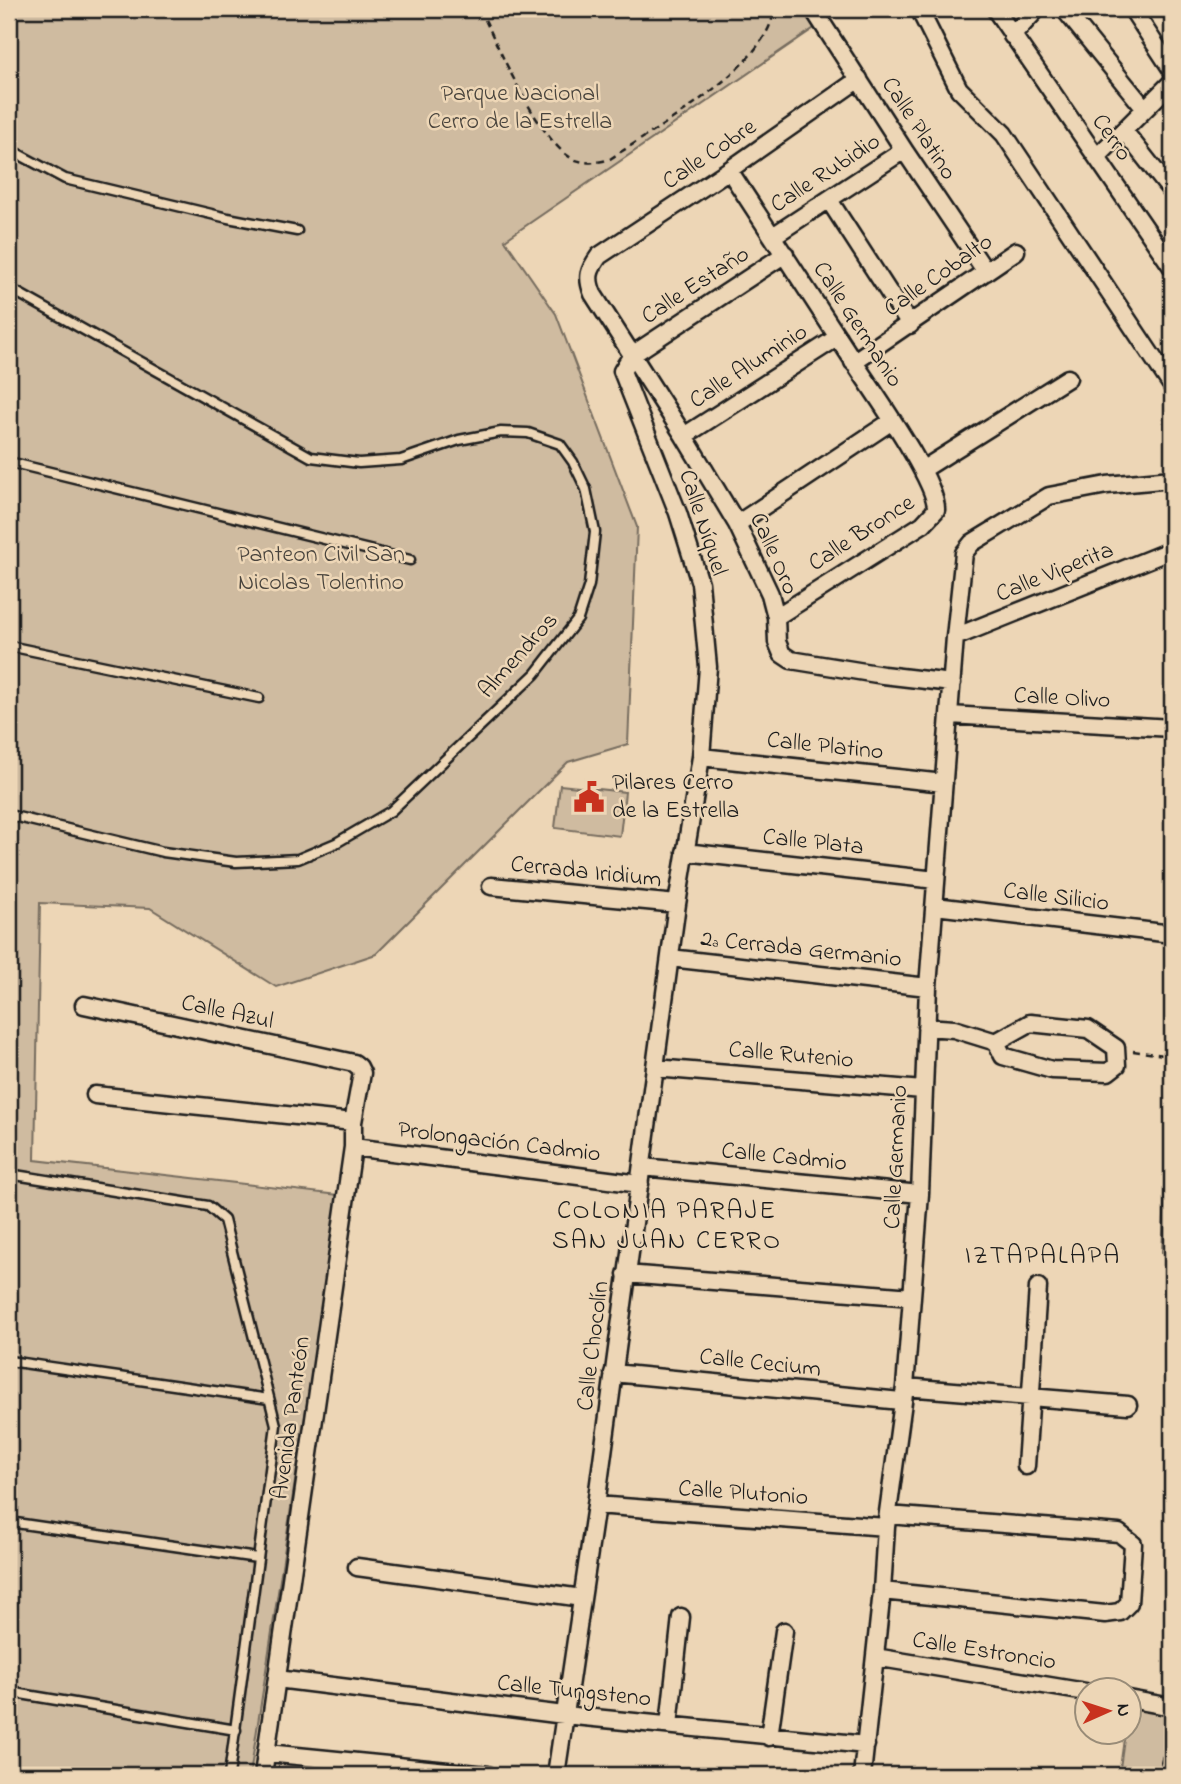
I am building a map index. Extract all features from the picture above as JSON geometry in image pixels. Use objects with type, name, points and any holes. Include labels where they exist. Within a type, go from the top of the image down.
[{"type":"street","name":"Calle Platino","points":[[813,9],[986,272]]},
{"type":"street","points":[[919,9],[960,89],[1004,134],[1172,386]]},
{"type":"street","name":"Cerro","points":[[995,9],[1172,267]]},
{"type":"street","points":[[1012,36],[1037,9]]},
{"type":"street","points":[[1064,9],[1145,109]]},
{"type":"street","points":[[1132,9],[1172,70]]},
{"type":"street","name":"Calle Cobre","points":[[589,270],[599,256],[859,79]]},
{"type":"street","points":[[1097,157],[1145,109],[1169,93]]},
{"type":"street","points":[[1124,131],[1172,192]]},
{"type":"street","name":"Calle Rubidio","points":[[773,236],[904,150]]},
{"type":"street","name":"Calle Germanio","points":[[729,170],[922,470],[935,496],[936,510]]},
{"type":"street","points":[[829,200],[910,325]]},
{"type":"street","name":"Calle Cobalto","points":[[853,362],[1016,251]]},
{"type":"street","name":"Calle Estaño","points":[[632,355],[785,254]]},
{"type":"street","name":"Calle Níquel","points":[[589,270],[588,282],[593,294],[684,436]]},
{"type":"street","name":"Calle Aluminio","points":[[684,436],[838,337]]},
{"type":"street","name":"Calle Níquel","points":[[632,355],[622,371],[678,513],[700,583],[708,667],[701,757]]},
{"type":"street","points":[[922,470],[1068,378]]},
{"type":"street","points":[[737,524],[892,421]]},
{"type":"street","name":"Calle Oro","points":[[684,436],[737,524],[770,594],[777,642],[782,654],[791,660],[952,683]]},
{"type":"street","name":"Calle Germanio","points":[[862,1775],[912,1297],[920,1194],[928,987],[964,554],[972,543],[1049,496],[1107,485],[1172,479]]},
{"type":"street","name":"Calle Bronce","points":[[775,617],[923,524],[936,510]]},
{"type":"street","name":"Calle Viperita","points":[[955,638],[1172,551]]},
{"type":"street","name":"Calle Olivo","points":[[950,715],[1172,729]]},
{"type":"street","name":"Calle Platino","points":[[701,757],[944,783]]},
{"type":"street","name":"Calle Chocolín","points":[[556,1775],[596,1505],[677,904],[701,757]]},
{"type":"street","name":"Calle Plata","points":[[685,852],[936,880]]},
{"type":"street","name":"Cerrada Iridium","points":[[491,886],[677,904]]},
{"type":"street","name":"Calle Silicio","points":[[935,906],[1172,934]]},
{"type":"street","name":"2ª Cerrada Germanio","points":[[670,958],[928,987]]},
{"type":"street","name":"Calle Azul","points":[[84,1005],[354,1063],[359,1067]]},
{"type":"street","points":[[926,1027],[954,1029],[996,1042],[1003,1056],[1052,1070],[1108,1072],[1117,1065],[1116,1048],[1088,1028],[1030,1023],[996,1042]]},
{"type":"street","name":"Avenida Panteón","points":[[263,1775],[353,1147],[353,1122],[362,1073],[359,1067]]},
{"type":"street","name":"Calle Rutenio","points":[[655,1068],[923,1090]]},
{"type":"street","points":[[95,1095],[353,1122]]},
{"type":"street","name":"Prolongación Cadmio","points":[[353,1147],[640,1184]]},
{"type":"street","name":"Calle Cadmio","points":[[642,1167],[920,1194]]},
{"type":"street","points":[[626,1274],[912,1297]]},
{"type":"street","points":[[1026,1466],[1038,1287]]},
{"type":"street","name":"Calle Cecium","points":[[614,1373],[903,1394],[1032,1397],[1128,1405]]},
{"type":"street","name":"Calle Plutonio","points":[[596,1505],[1119,1533],[1133,1544],[1129,1603],[1119,1612],[1105,1614],[882,1591]]},
{"type":"street","points":[[357,1567],[582,1598]]},
{"type":"street","points":[[669,1725],[681,1617]]},
{"type":"street","points":[[769,1737],[784,1630]]},
{"type":"street","name":"Calle Estroncio","points":[[875,1657],[1072,1690]]},
{"type":"street","name":"Calle Tungsteno","points":[[277,1679],[564,1715],[866,1745]]},
{"type":"street","points":[[1142,1701],[1172,1707]]},
{"type":"street","points":[[267,1753],[488,1775]]},
{"type":"lane","points":[[9,149],[65,178],[228,219],[297,232]]},
{"type":"lane","name":"Almendros","points":[[9,288],[310,457],[359,463],[401,460],[459,440],[501,432],[528,433],[559,444],[573,462],[586,489],[595,533],[589,585],[578,619],[536,674],[391,811],[336,843],[298,859],[236,862],[163,852],[9,815]]},
{"type":"lane","points":[[9,462],[410,559]]},
{"type":"lane","points":[[9,646],[259,698]]},
{"type":"lane","points":[[9,1174],[208,1206],[224,1220],[276,1425],[229,1775]]},
{"type":"lane","points":[[9,1361],[269,1399]]},
{"type":"lane","points":[[9,1522],[257,1558]]},
{"type":"lane","points":[[9,1692],[236,1730]]},
{"type":"path","points":[[480,9],[517,84],[541,124],[562,151],[575,159],[597,163],[610,159],[722,84],[764,38],[774,9]]},
{"type":"path","points":[[1116,1048],[1172,1056]]},
{"type":"path","points":[[1159,1775],[1172,1707]]},
{"type":"green space","name":"Panteon Civil San Nicolas Tolentino","points":[[9,9],[842,9],[505,240],[556,314],[637,527],[628,744],[568,762],[376,954],[276,987],[150,908],[40,903],[35,1160],[339,1195],[250,1775],[9,1775]]},
{"type":"green space","points":[[560,785],[625,792],[620,836],[555,828]]},
{"type":"green space","points":[[1172,1073],[1172,1251],[1162,1252]]},
{"type":"green space","points":[[1142,1701],[1172,1707],[1159,1775],[1119,1775],[1123,1746],[1142,1746]]},
{"type":"place","name":"Pilares Cerro de la Estrella","points":[[589,797]]},
{"type":"district","name":"COLONIA PARAJE SAN JUAN CERRO","points":[[667,1227]]},
{"type":"district","name":"IZTAPALAPA","points":[[1043,1257]]},
{"type":"park label","name":"Parque Nacional Cerro de la Estrella","points":[[520,108]]}]
